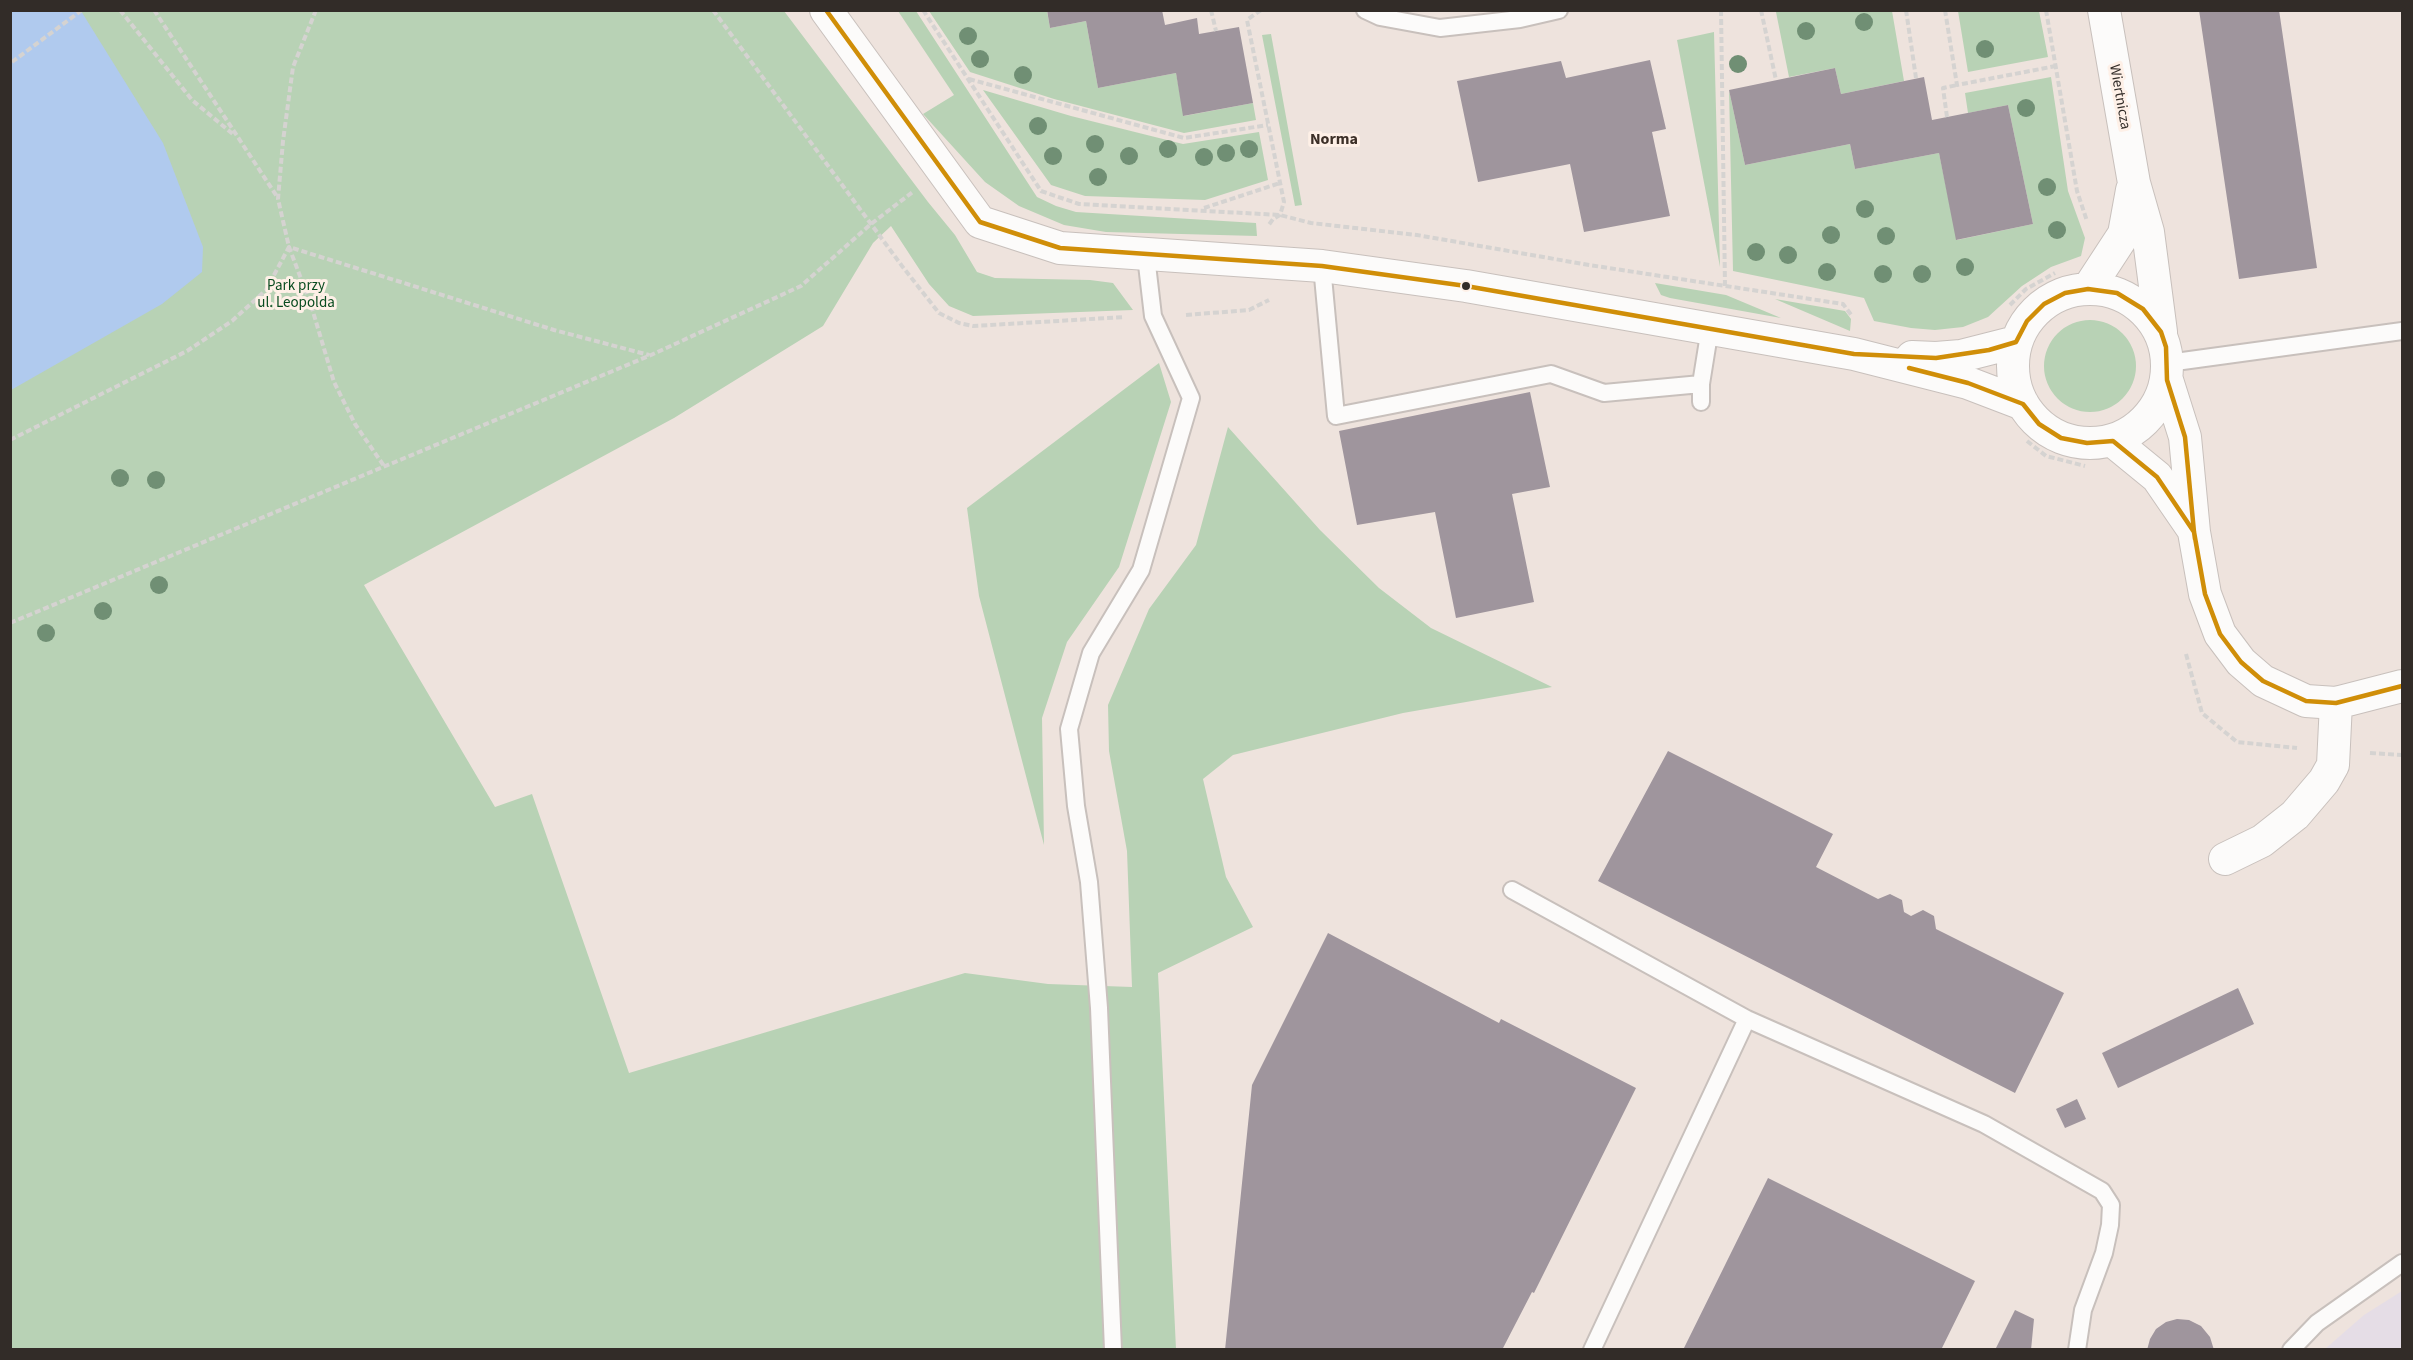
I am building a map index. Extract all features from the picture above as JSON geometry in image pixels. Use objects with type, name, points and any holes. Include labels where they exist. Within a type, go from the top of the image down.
[{"type":"street","points":[[826,10],[981,222],[1060,248],[1146,256],[1322,266],[1466,286],[1710,328],[1854,354],[1968,383],[2023,404]]},
{"type":"street","name":"Wiertnicza","points":[[2104,10],[2134,183],[2148,232],[2161,332]]},
{"type":"street","name":"Wiertnicza","points":[[2088,289],[2124,234],[2134,183]]},
{"type":"street","points":[[2168,371],[2157,406],[2138,428],[2113,441],[2087,443],[2061,438],[2039,424],[2023,404],[2015,384],[2013,363],[2016,342],[2027,321],[2044,304],[2065,293],[2088,289],[2117,293],[2143,309],[2161,332],[2168,371],[2185,437],[2194,532],[2205,594],[2220,634],[2241,662],[2263,681],[2306,701],[2336,703],[2403,686]]},
{"type":"street","points":[[1854,354],[1936,358],[1989,350],[2016,342]]},
{"type":"street","points":[[2113,441],[2157,477],[2194,532]]},
{"type":"street","points":[[2225,859],[2262,841],[2295,815],[2324,781],[2333,765],[2336,703]]},
{"type":"lane","points":[[1365,10],[1380,17],[1440,28],[1520,19],[1559,10]]},
{"type":"lane","points":[[1113,1350],[1098,996],[1089,882],[1076,806],[1069,729],[1091,653],[1141,570],[1191,398],[1153,316],[1146,256]]},
{"type":"lane","points":[[1322,266],[1336,416],[1551,374],[1604,393],[1701,393],[1710,328]]},
{"type":"lane","points":[[2168,371],[2403,331]]},
{"type":"lane","points":[[1512,890],[1748,1018],[1984,1124],[2102,1191],[2111,1205],[2110,1226],[2104,1253],[2083,1310],[2077,1350]]},
{"type":"lane","points":[[1592,1350],[1748,1018]]},
{"type":"lane","points":[[2291,1350],[2317,1323],[2403,1263]]},
{"type":"path","points":[[12,62],[82,10]]},
{"type":"path","points":[[120,10],[192,100],[239,140]]},
{"type":"path","points":[[154,10],[279,199]]},
{"type":"path","points":[[316,10],[293,67],[283,141],[279,199],[289,247],[311,305],[334,382],[355,424],[384,466]]},
{"type":"path","points":[[923,10],[1041,191],[1079,204],[1280,215],[1311,223],[1417,235],[1693,282]]},
{"type":"path","points":[[1211,10],[1215,31]]},
{"type":"path","points":[[1261,10],[1247,20],[1284,202],[1280,215]]},
{"type":"path","points":[[1721,10],[1725,286]]},
{"type":"path","points":[[1761,10],[1776,80]]},
{"type":"path","points":[[1906,10],[1916,78]]},
{"type":"path","points":[[1945,10],[1957,85]]},
{"type":"path","points":[[2046,10],[2076,191],[2094,243],[2113,254]]},
{"type":"path","points":[[1947,117],[1942,88],[2056,66]]},
{"type":"path","points":[[967,79],[1184,138],[1268,125]]},
{"type":"path","points":[[10,623],[651,355],[801,286],[904,197],[944,171]]},
{"type":"path","points":[[1201,209],[1280,183]]},
{"type":"path","points":[[289,247],[554,330],[651,355]]},
{"type":"path","points":[[11,440],[187,351],[232,321],[266,290],[289,247]]},
{"type":"path","points":[[2010,306],[2026,289],[2064,269]]},
{"type":"path","points":[[2026,440],[2046,456],[2088,466]]},
{"type":"path","points":[[2186,653],[2202,714],[2237,742],[2403,755]]},
{"type":"shaded area","points":[[2402,1291],[2402,1349],[2325,1349],[2364,1315]]},
{"type":"green space","points":[[1781,10],[1892,11],[1904,81],[1841,94],[1835,68],[1789,77],[1776,12]]},
{"type":"green space","name":"Park przy ul. Leopolda","points":[[10,11],[784,11],[955,235],[977,272],[995,278],[1090,280],[1113,283],[1133,310],[973,316],[949,306],[929,284],[891,226],[873,243],[823,326],[674,418],[364,585],[495,807],[532,794],[629,1073],[965,973],[1048,984],[1132,987],[1127,851],[1109,751],[1108,705],[1149,609],[1196,545],[1228,427],[1320,530],[1379,588],[1431,628],[1552,687],[1403,713],[1233,755],[1203,779],[1226,877],[1253,927],[1158,973],[1176,1349],[11,1349]]},
{"type":"green space","points":[[898,11],[916,11],[1037,197],[1076,212],[1256,223],[1257,236],[1106,232],[1064,225],[1019,206],[985,182],[923,114],[954,95]]},
{"type":"green space","points":[[929,11],[1047,11],[1050,28],[1086,21],[1098,88],[1176,73],[1184,116],[1253,103],[1256,120],[1184,133],[1054,99],[970,72]]},
{"type":"green space","points":[[1958,11],[2039,11],[2048,57],[1968,72]]},
{"type":"green space","points":[[1714,32],[1720,267],[1677,40]]},
{"type":"green space","points":[[1271,34],[1302,205],[1295,206],[1262,35]]},
{"type":"green space","points":[[2051,77],[2068,191],[2085,238],[2081,256],[2051,267],[2022,286],[1988,317],[1963,327],[1935,330],[1911,328],[1874,321],[1864,298],[1733,271],[1729,90],[1745,165],[1850,144],[1855,169],[1939,153],[1957,240],[2033,224],[2008,105],[1968,113],[1965,93]]},
{"type":"green space","points":[[983,90],[1071,116],[1183,144],[1259,132],[1268,180],[1205,200],[1085,196],[1051,185]]},
{"type":"green space","points":[[1655,283],[1726,295],[1781,318],[1670,298],[1661,295]]},
{"type":"green space","points":[[1775,299],[1845,311],[1851,319],[1850,331]]},
{"type":"green space","points":[[2090,320],[2107,324],[2122,334],[2132,349],[2136,366],[2132,383],[2122,398],[2107,408],[2090,412],[2073,408],[2058,398],[2048,383],[2044,366],[2048,349],[2058,334],[2073,324]]},
{"type":"green space","points":[[1159,363],[1171,402],[1119,567],[1067,642],[1042,718],[1044,845],[979,596],[967,508]]},
{"type":"water","points":[[11,10],[81,11],[163,143],[203,247],[202,272],[162,304],[11,390]]},
{"type":"building","points":[[1047,10],[1162,10],[1165,25],[1197,18],[1199,34],[1239,27],[1253,103],[1183,116],[1176,73],[1098,88],[1086,21],[1050,28]]},
{"type":"building","points":[[2199,10],[2279,10],[2317,268],[2239,279]]},
{"type":"building","points":[[1650,60],[1666,129],[1652,132],[1670,216],[1584,232],[1570,164],[1478,182],[1457,81],[1561,61],[1566,78]]},
{"type":"building","points":[[1835,68],[1841,94],[1924,77],[1932,120],[2008,105],[2033,224],[1956,240],[1939,153],[1855,169],[1850,144],[1745,165],[1729,90]]},
{"type":"building","points":[[1530,392],[1550,487],[1512,494],[1534,602],[1456,618],[1435,512],[1357,525],[1339,431]]},
{"type":"building","points":[[1668,751],[1833,834],[1816,867],[1878,899],[1890,894],[1902,900],[1904,912],[1911,916],[1923,910],[1934,916],[1936,929],[2064,993],[2015,1093],[1598,881]]},
{"type":"building","points":[[1328,933],[1499,1023],[1501,1019],[1636,1088],[1534,1293],[1532,1292],[1502,1350],[1225,1350],[1252,1085]]},
{"type":"building","points":[[2238,988],[2254,1024],[2118,1088],[2102,1053]]},
{"type":"building","points":[[2077,1099],[2086,1119],[2065,1128],[2056,1109]]},
{"type":"building","points":[[1768,1178],[1975,1281],[1941,1350],[1683,1350]]},
{"type":"building","points":[[2015,1310],[2034,1319],[2031,1350],[1995,1350]]},
{"type":"building","points":[[2177,1319],[2189,1320],[2201,1326],[2210,1337],[2214,1350],[2147,1350],[2156,1329],[2166,1322]]},
{"type":"transit line","points":[[826,10],[980,222],[1060,248],[1322,266],[1466,286],[1854,354],[1936,358],[1989,350],[2016,342],[2027,321],[2044,304],[2065,293],[2088,289],[2117,293],[2143,309],[2161,332],[2166,347],[2167,380],[2185,437],[2194,532],[2205,594],[2220,634],[2241,662],[2263,681],[2306,701],[2336,703],[2402,686]]},
{"type":"transit line","points":[[1909,368],[1968,383],[2023,404],[2039,424],[2061,438],[2087,443],[2113,441],[2157,477],[2194,532],[2195,539]]},
{"type":"district","name":"Norma","points":[[1334,140]]}]
